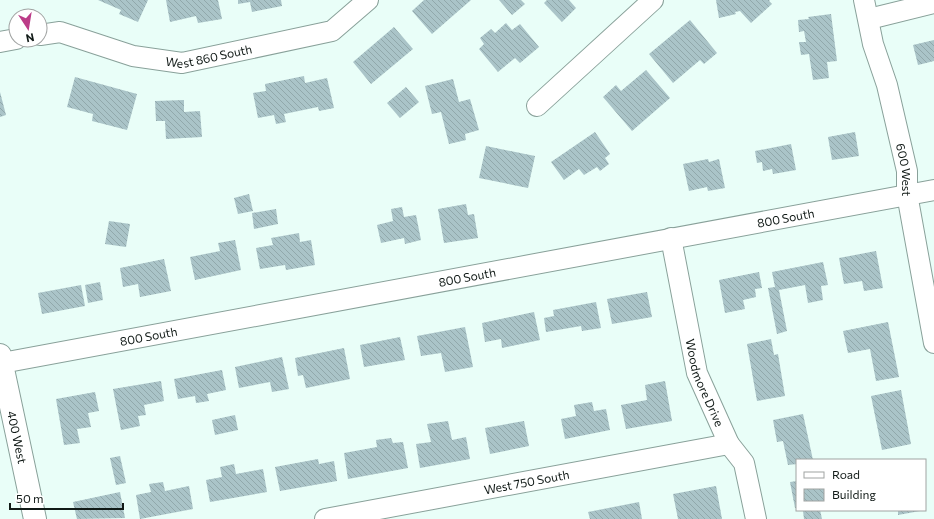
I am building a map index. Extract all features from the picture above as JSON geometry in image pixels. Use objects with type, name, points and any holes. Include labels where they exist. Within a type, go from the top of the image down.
[{"type":"main road","name":"400 West","points":[[1,360],[35,519]]},
{"type":"street","name":"West 860 South","points":[[48,34],[60,32],[132,56],[182,62],[332,32],[368,0]]},
{"type":"street","points":[[537,106],[653,0]]},
{"type":"street","name":"600 West","points":[[864,0],[873,44],[887,84],[907,170],[907,194],[934,343]]},
{"type":"street","points":[[868,19],[934,3]]},
{"type":"street","name":"800 South","points":[[1,360],[934,190]]},
{"type":"street","name":"Woodmore Drive","points":[[671,238],[697,373],[728,444],[744,462],[756,519]]},
{"type":"street","name":"West 750 South","points":[[325,519],[728,444]]},
{"type":"building","points":[[98,0],[148,0],[138,22],[119,14],[121,10]]},
{"type":"building","points":[[166,0],[218,0],[222,19],[198,23],[196,16],[170,22]]},
{"type":"building","points":[[238,0],[281,0],[282,6],[252,12],[250,2],[238,4]]},
{"type":"building","points":[[424,0],[471,0],[432,34],[412,11]]},
{"type":"building","points":[[499,0],[521,0],[525,4],[512,15]]},
{"type":"building","points":[[547,0],[569,0],[576,8],[562,22],[544,3]]},
{"type":"building","points":[[716,0],[770,0],[769,1],[772,4],[751,23],[740,11],[735,12],[736,14],[719,18]]},
{"type":"building","points":[[831,14],[837,61],[827,62],[829,78],[813,80],[809,54],[801,55],[799,42],[806,42],[804,31],[799,32],[798,20]]},
{"type":"building","points":[[690,20],[717,53],[704,64],[700,60],[673,83],[649,54]]},
{"type":"building","points":[[506,23],[512,30],[520,24],[539,47],[520,63],[515,58],[498,72],[479,49],[484,44],[480,38],[491,29],[495,33]]},
{"type":"building","points":[[394,27],[413,49],[371,84],[353,62]]},
{"type":"building","points":[[934,40],[934,61],[918,65],[913,45]]},
{"type":"building","points":[[646,70],[670,98],[632,131],[603,97],[616,85],[621,91]]},
{"type":"building","points":[[304,76],[305,83],[327,78],[334,108],[319,111],[318,107],[284,114],[286,122],[276,124],[274,115],[258,118],[253,93],[266,91],[265,84]]},
{"type":"building","points":[[75,77],[137,94],[127,130],[92,121],[93,114],[67,107]]},
{"type":"building","points":[[453,79],[459,102],[470,99],[479,130],[465,134],[466,140],[449,144],[441,112],[432,114],[425,86]]},
{"type":"building","points":[[406,87],[419,102],[400,118],[387,103]]},
{"type":"building","points":[[0,92],[6,115],[0,117]]},
{"type":"building","points":[[184,100],[184,112],[200,111],[202,137],[166,139],[165,121],[156,121],[155,101]]},
{"type":"building","points":[[595,132],[610,154],[605,158],[609,164],[600,171],[597,167],[584,175],[579,169],[564,180],[551,162]]},
{"type":"building","points":[[855,132],[859,156],[832,160],[828,137]]},
{"type":"building","points":[[791,144],[796,170],[773,174],[772,169],[763,171],[762,162],[757,163],[755,151]]},
{"type":"building","points":[[486,146],[535,156],[528,188],[479,178]]},
{"type":"building","points":[[708,159],[709,162],[719,159],[725,188],[708,191],[707,187],[689,191],[683,164]]},
{"type":"building","points":[[249,194],[253,211],[238,214],[234,198]]},
{"type":"building","points":[[466,204],[468,215],[474,214],[478,238],[444,243],[438,209]]},
{"type":"building","points":[[402,207],[404,217],[416,215],[421,240],[405,244],[404,238],[381,243],[377,225],[393,221],[391,209]]},
{"type":"building","points":[[276,209],[278,224],[254,229],[252,213]]},
{"type":"building","points":[[109,221],[130,224],[126,247],[105,244]]},
{"type":"building","points":[[299,233],[300,242],[311,240],[315,265],[286,270],[285,265],[260,269],[256,248],[273,245],[271,238]]},
{"type":"building","points":[[235,240],[241,270],[195,280],[190,257],[220,251],[218,243]]},
{"type":"building","points":[[876,251],[883,288],[864,291],[862,281],[844,284],[839,258]]},
{"type":"building","points":[[164,259],[171,291],[140,297],[138,284],[123,287],[120,268]]},
{"type":"building","points":[[823,262],[828,285],[821,286],[823,300],[808,303],[805,285],[779,290],[787,331],[777,334],[768,288],[775,287],[772,272]]},
{"type":"building","points":[[759,272],[762,288],[755,289],[756,297],[743,300],[745,309],[725,313],[719,280]]},
{"type":"building","points":[[100,282],[103,300],[88,303],[85,285]]},
{"type":"building","points":[[81,285],[85,306],[42,314],[38,293]]},
{"type":"building","points":[[647,292],[652,317],[612,324],[607,299]]},
{"type":"building","points":[[596,302],[601,328],[582,331],[581,326],[546,332],[544,318],[554,316],[553,310]]},
{"type":"building","points":[[534,312],[540,340],[502,348],[501,339],[485,342],[482,323]]},
{"type":"building","points":[[888,322],[899,377],[876,381],[870,349],[848,353],[843,331]]},
{"type":"building","points":[[465,327],[473,367],[445,372],[441,353],[421,356],[417,336]]},
{"type":"building","points":[[400,337],[405,360],[364,367],[360,345]]},
{"type":"building","points":[[771,339],[774,355],[778,354],[785,396],[757,401],[747,344]]},
{"type":"building","points":[[344,348],[350,379],[306,388],[303,375],[298,376],[295,358]]},
{"type":"building","points":[[282,357],[289,389],[272,392],[270,382],[239,388],[235,367]]},
{"type":"building","points":[[222,370],[226,390],[207,394],[209,401],[196,403],[195,396],[178,399],[174,379]]},
{"type":"building","points":[[161,381],[164,401],[144,405],[146,415],[138,416],[140,426],[121,430],[113,389]]},
{"type":"building","points":[[665,381],[672,421],[626,429],[621,405],[647,400],[645,385]]},
{"type":"building","points":[[901,390],[911,444],[882,450],[871,396]]},
{"type":"building","points":[[95,392],[99,411],[88,413],[91,427],[77,429],[80,443],[64,445],[56,399]]},
{"type":"building","points":[[592,402],[594,411],[606,409],[610,430],[565,439],[561,419],[576,416],[574,405]]},
{"type":"building","points":[[803,414],[813,459],[796,459],[796,464],[788,465],[783,441],[777,442],[773,420]]},
{"type":"building","points":[[235,415],[238,430],[215,435],[212,420]]},
{"type":"building","points":[[448,421],[452,440],[466,437],[470,459],[420,468],[416,444],[431,442],[427,424]]},
{"type":"building","points":[[524,421],[529,446],[490,454],[485,428]]},
{"type":"building","points":[[391,438],[393,443],[403,442],[408,468],[348,479],[344,453],[377,447],[376,440]]},
{"type":"building","points":[[120,456],[126,483],[116,485],[110,458]]},
{"type":"building","points":[[318,459],[319,464],[334,461],[337,481],[280,491],[275,467]]},
{"type":"building","points":[[234,464],[236,474],[263,469],[267,492],[210,502],[206,480],[222,477],[220,467]]},
{"type":"building","points":[[796,481],[796,508],[795,508],[790,482]]},
{"type":"building","points":[[163,482],[165,491],[189,486],[193,509],[140,519],[136,495],[151,492],[149,484]]},
{"type":"building","points":[[716,486],[722,519],[678,519],[673,494]]},
{"type":"building","points":[[120,492],[125,518],[77,519],[73,502]]},
{"type":"building","points":[[639,502],[642,519],[590,519],[588,512]]},
{"type":"building","points":[[803,511],[820,511],[822,519],[804,519]]},
{"type":"building","points":[[898,511],[920,511],[898,515]]}]
